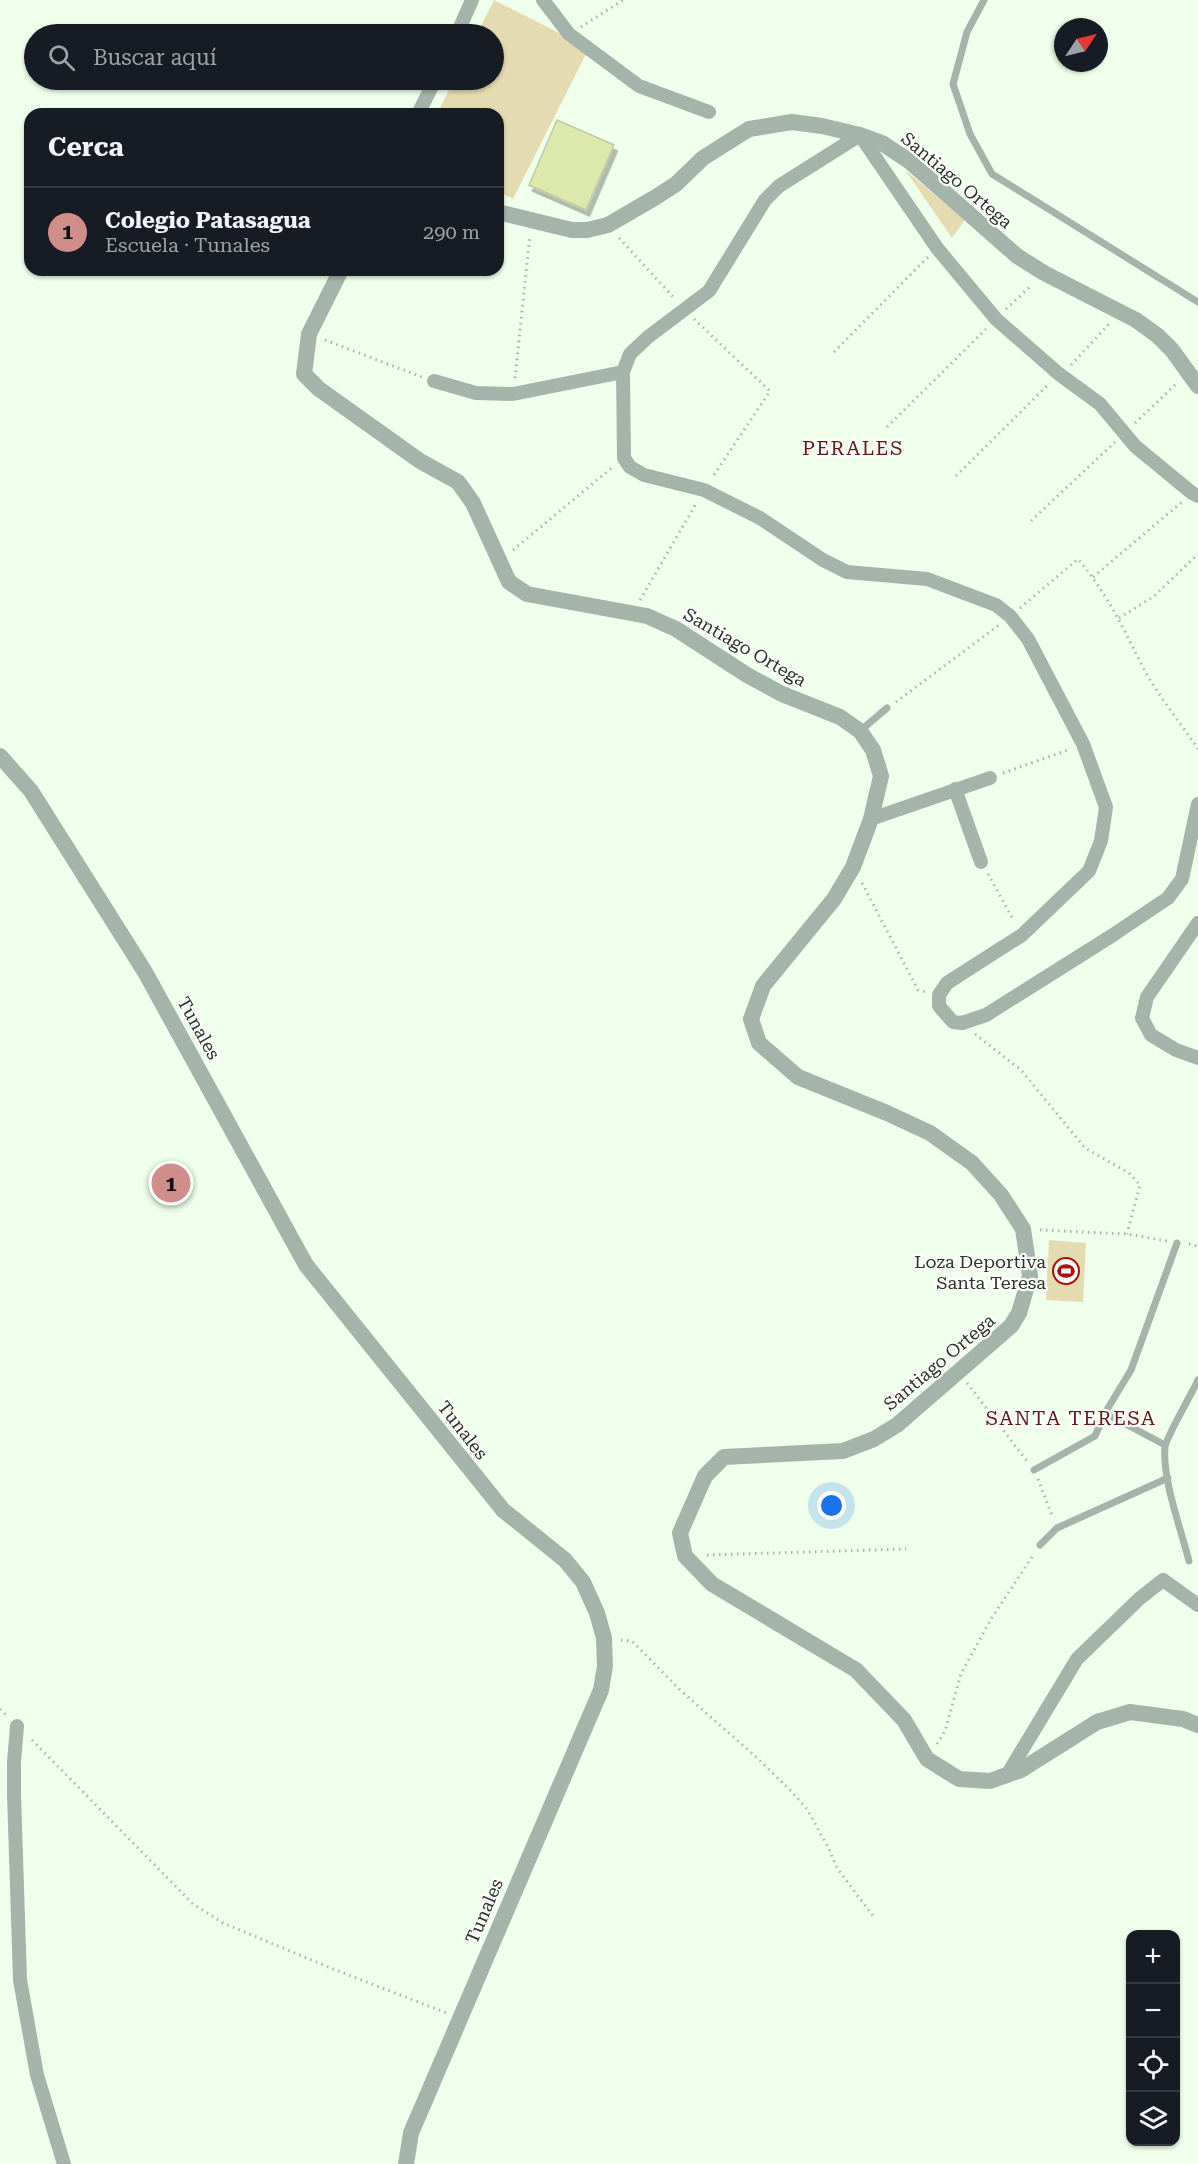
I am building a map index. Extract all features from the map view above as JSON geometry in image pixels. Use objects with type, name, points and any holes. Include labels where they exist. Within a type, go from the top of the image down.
[{"type":"street","points":[[461,24],[472,0]]},
{"type":"street","points":[[543,0],[569,34],[639,86],[709,112]]},
{"type":"street","points":[[421,108],[430,90]]},
{"type":"street","name":"Santiago Ortega","points":[[504,213],[572,230],[587,230],[608,225],[676,184],[703,158],[749,129],[792,122],[860,135],[882,143],[909,161],[1017,256],[1044,273],[1120,311],[1158,336],[1193,379]]},
{"type":"street","points":[[1195,494],[1135,446],[1100,404],[1059,374],[996,320],[937,248],[860,135],[779,186],[765,200],[709,291],[648,337],[630,354],[622,372],[624,458],[630,467],[644,475],[704,490],[760,518],[823,560],[847,572],[927,579],[996,605],[1010,616],[1028,639],[1083,744],[1106,807],[1101,841],[1089,871],[1022,935],[947,983],[939,995],[939,1006],[953,1022],[962,1023],[986,1015],[1168,898],[1182,879],[1198,804]]},
{"type":"street","name":"Santiago Ortega","points":[[339,276],[309,334],[304,374],[319,389],[420,461],[458,482],[473,503],[509,582],[527,594],[646,616],[676,629],[747,675],[782,694],[840,717],[860,731],[873,750],[881,776],[870,819],[853,867],[834,899],[763,986],[751,1019],[759,1043],[798,1077],[930,1133],[972,1163],[1001,1194],[1023,1229],[1030,1276],[1019,1313],[1005,1332],[897,1425],[874,1439],[843,1451],[724,1457],[705,1476],[680,1533],[686,1556]]},
{"type":"street","points":[[434,381],[476,393],[513,394],[622,372]]},
{"type":"street","name":"Tunales","points":[[0,756],[31,791],[145,972],[306,1265],[503,1510],[565,1560],[583,1582],[597,1613],[604,1638],[605,1666],[601,1690],[411,2133],[406,2164]]},
{"type":"street","points":[[870,819],[990,777]]},
{"type":"street","points":[[955,789],[981,862]]},
{"type":"street","points":[[1198,923],[1147,997],[1142,1018],[1151,1035],[1176,1050],[1198,1058]]},
{"type":"street","points":[[686,1556],[712,1584],[855,1670],[904,1720],[927,1759],[959,1779],[990,1781],[1021,1770],[1097,1722],[1130,1712],[1183,1719],[1198,1725]]},
{"type":"street","points":[[1008,1775],[1077,1659],[1139,1599],[1163,1580],[1198,1605]]},
{"type":"street","points":[[17,1725],[14,1773],[20,1980],[37,2075],[64,2164]]},
{"type":"lane","points":[[984,0],[967,32],[953,84],[970,134],[992,174],[1198,302]]},
{"type":"lane","points":[[860,731],[887,708]]},
{"type":"lane","points":[[1034,1470],[1095,1436],[1105,1413],[1131,1370],[1177,1243]]},
{"type":"lane","points":[[1189,1561],[1168,1478],[1165,1445],[1191,1398],[1198,1380]]},
{"type":"lane","points":[[1105,1413],[1165,1445]]},
{"type":"lane","points":[[1040,1545],[1058,1528],[1168,1478]]},
{"type":"path","points":[[569,34],[623,0]]},
{"type":"path","points":[[513,394],[531,219]]},
{"type":"path","points":[[608,225],[685,311],[770,391]]},
{"type":"path","points":[[834,352],[937,248]]},
{"type":"path","points":[[887,427],[1044,273]]},
{"type":"path","points":[[956,476],[1059,374],[1074,363],[1120,311]]},
{"type":"path","points":[[309,334],[434,381]]},
{"type":"path","points":[[1031,521],[1124,433],[1193,379]]},
{"type":"path","points":[[499,561],[624,458]]},
{"type":"path","points":[[1093,577],[1195,494]]},
{"type":"path","points":[[1119,618],[1153,597],[1198,554]]},
{"type":"path","points":[[887,708],[1010,616],[1078,559],[1093,577],[1119,618],[1148,675],[1198,749]]},
{"type":"path","points":[[990,777],[1083,744]]},
{"type":"path","points":[[981,862],[1022,935]]},
{"type":"path","points":[[853,867],[918,990],[939,995]]},
{"type":"path","points":[[962,1023],[1021,1070],[1085,1148],[1129,1173],[1140,1185],[1127,1234]]},
{"type":"path","points":[[1023,1229],[1127,1234],[1198,1246]]},
{"type":"path","points":[[958,1371],[1034,1470],[1058,1528]]},
{"type":"path","points":[[927,1759],[945,1731],[961,1674],[991,1619],[1040,1545]]},
{"type":"path","points":[[686,1556],[906,1549]]},
{"type":"path","points":[[604,1638],[632,1641],[679,1689],[791,1791],[807,1809],[830,1849],[837,1868],[873,1916]]},
{"type":"path","points":[[17,1725],[193,1904],[234,1928],[459,2018]]},
{"type":"shaded area","points":[[494,0],[589,48],[513,199],[504,194],[504,108],[440,108],[449,90],[504,90],[504,24],[482,24]]},
{"type":"shaded area","points":[[905,170],[965,220],[952,238]]},
{"type":"shaded area","name":"Loza Deportiva Santa Teresa","points":[[1049,1240],[1086,1243],[1083,1302],[1046,1300]]},
{"type":"building","points":[[557,120],[614,145],[586,210],[529,185]]},
{"type":"place","name":"Colegio Patasagua","points":[[171,1183]]},
{"type":"place","name":"Loza Deportiva Santa Teresa","points":[[1066,1271]]},
{"type":"district","name":"PERALES","points":[[853,448]]},
{"type":"district","name":"SANTA TERESA","points":[[1071,1418]]}]
